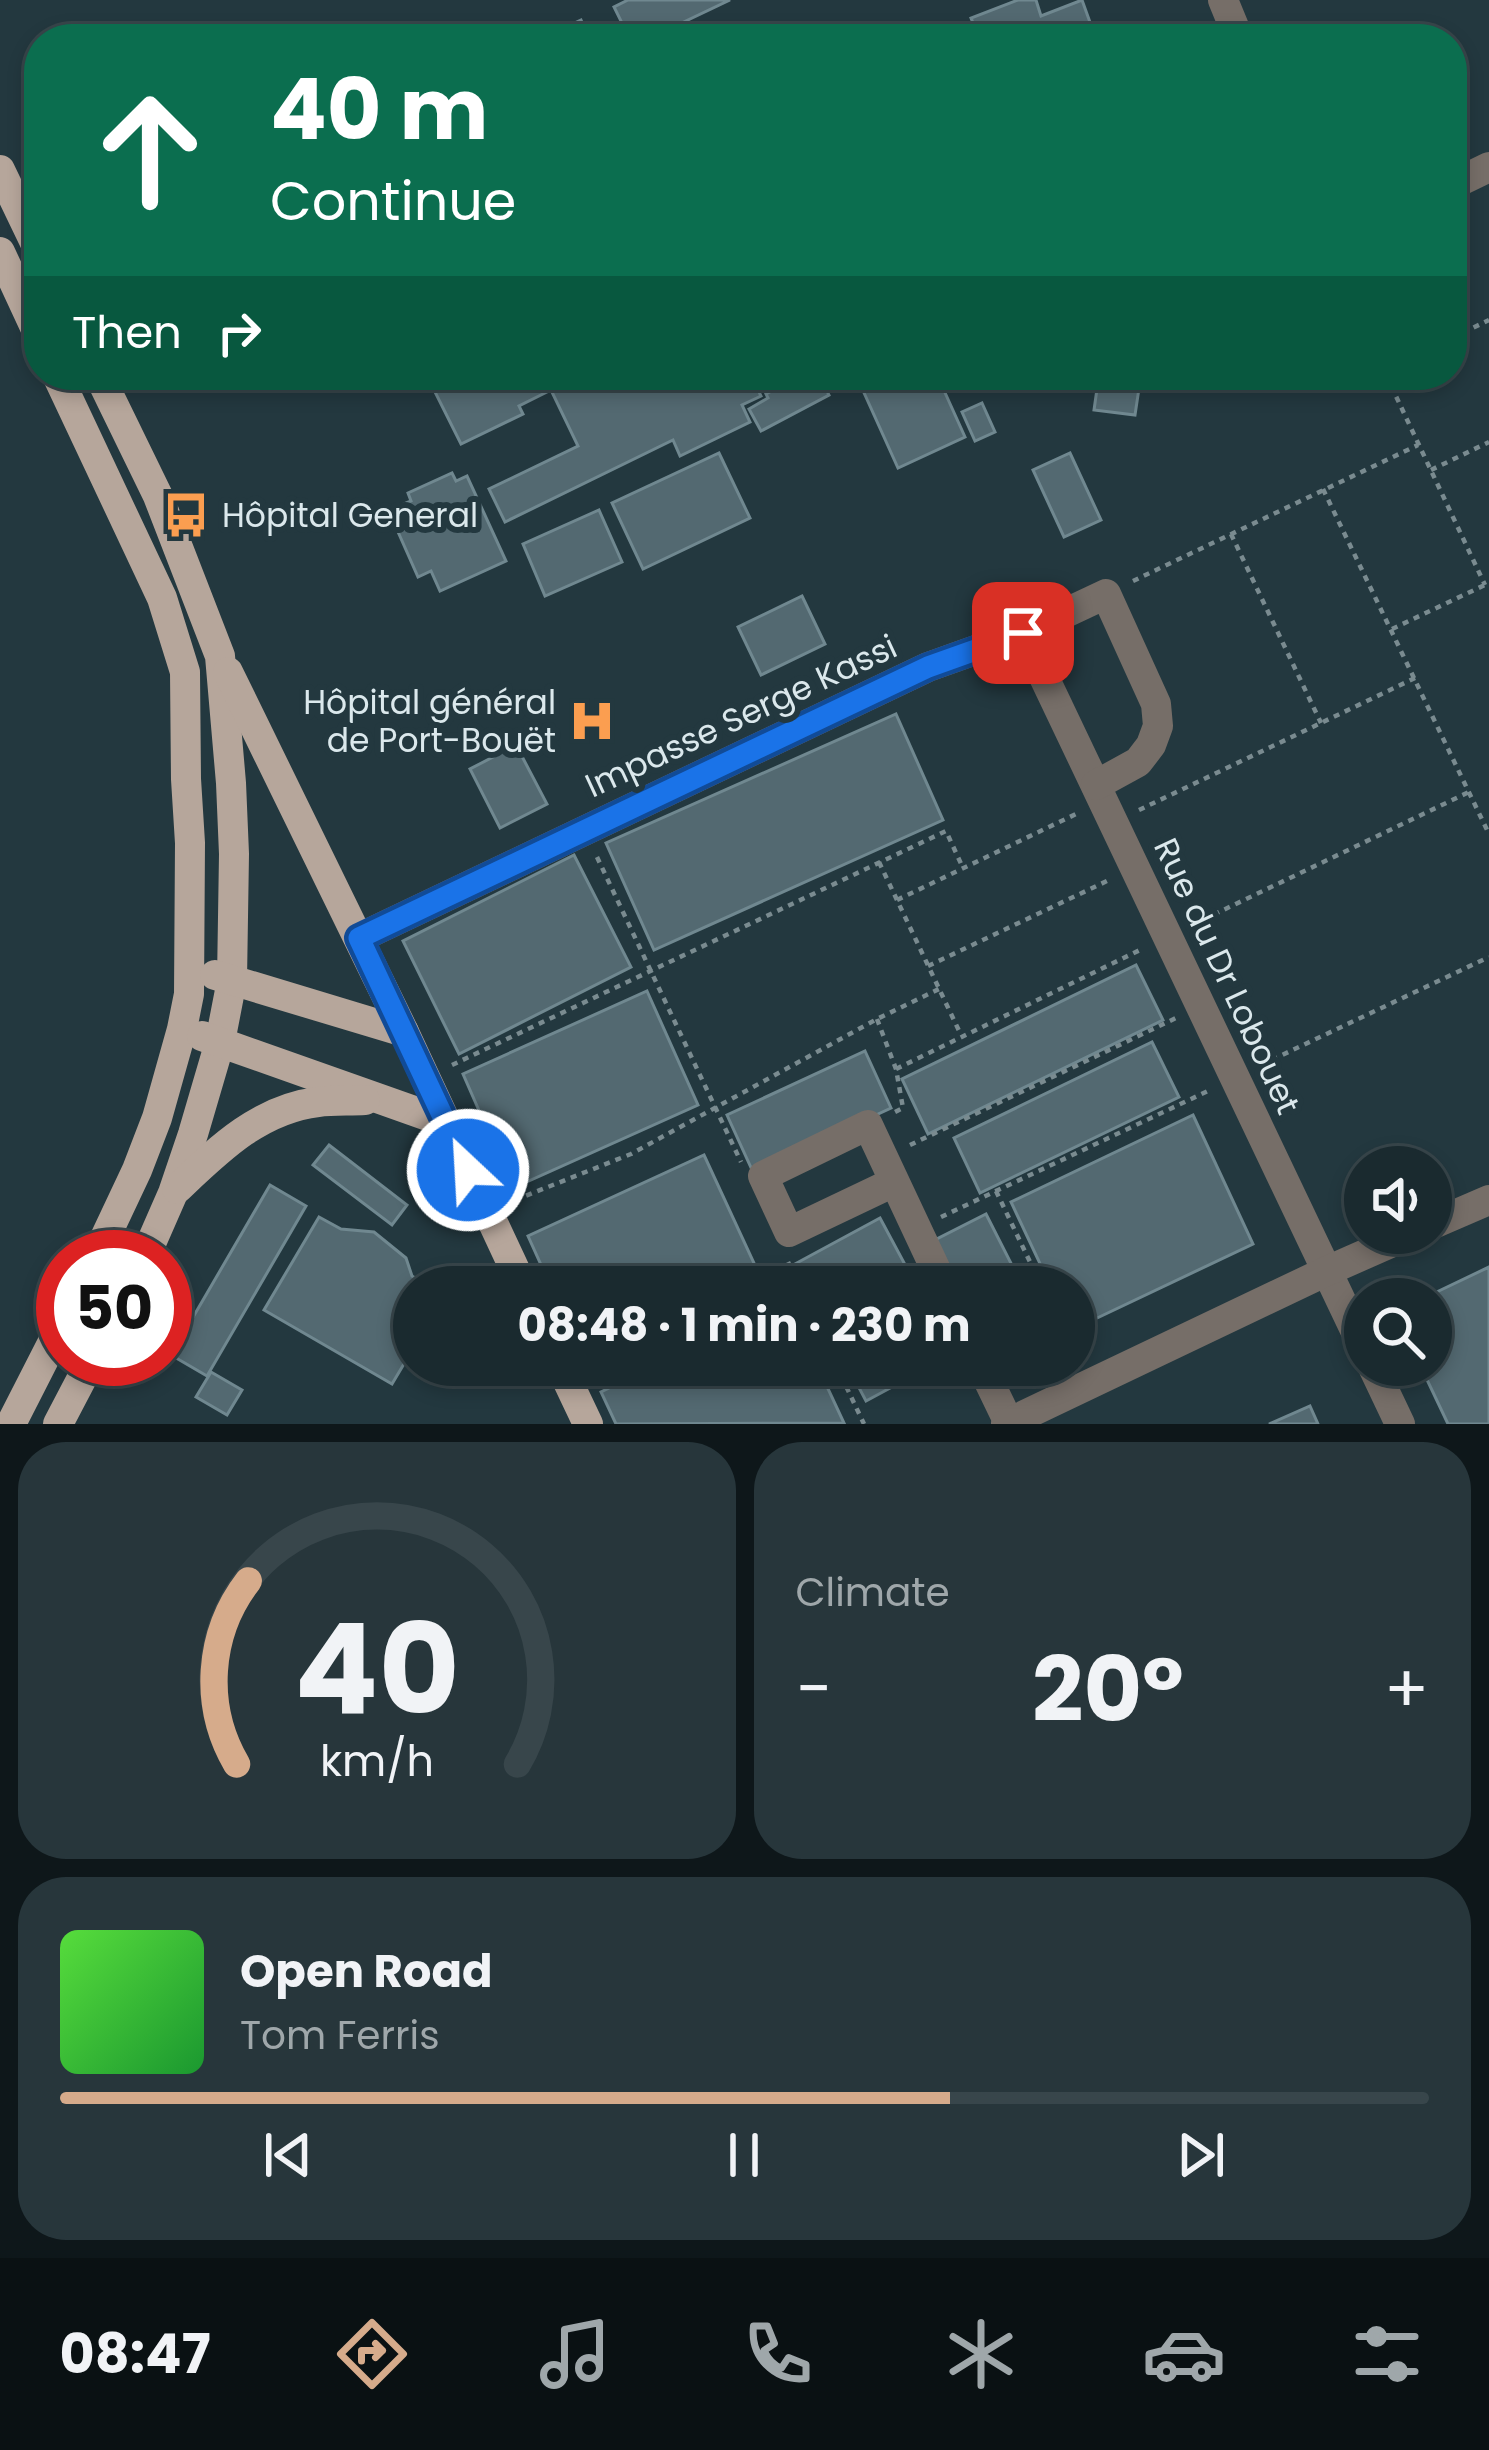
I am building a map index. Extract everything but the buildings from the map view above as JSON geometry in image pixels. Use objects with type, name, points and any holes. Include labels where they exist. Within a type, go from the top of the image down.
[{"type":"main road","points":[[0,170],[24,220]]},
{"type":"main road","points":[[0,252],[24,304]]},
{"type":"main road","points":[[64,390],[162,598],[185,673],[191,968],[182,1029],[157,1118],[108,1230]]},
{"type":"main road","points":[[106,390],[158,496],[220,656],[513,1266]]},
{"type":"main road","points":[[156,1230],[200,1115],[232,980],[234,854],[220,656]]},
{"type":"main road","points":[[191,968],[404,1031]]},
{"type":"main road","points":[[182,1029],[445,1122]]},
{"type":"main road","points":[[172,1193],[228,1141],[286,1109],[318,1102],[383,1100]]},
{"type":"main road","points":[[10,1424],[36,1374]]},
{"type":"main road","points":[[58,1424],[78,1386]]},
{"type":"main road","points":[[570,1386],[588,1424]]},
{"type":"street","name":"Impasse Serge Kassi","points":[[359,938],[928,667],[1023,633],[1106,595]]},
{"type":"street","points":[[1105,803],[1151,745],[1157,727],[1156,704],[1106,595]]},
{"type":"street","name":"Rue du Dr Lobouet","points":[[1023,633],[1344,1307]]},
{"type":"street","points":[[889,1170],[789,1232],[763,1175],[868,1125],[934,1266]]},
{"type":"street","points":[[1452,1216],[1489,1200]]},
{"type":"street","points":[[990,1386],[1007,1424],[1365,1254]]},
{"type":"street","points":[[1382,1386],[1400,1424]]},
{"type":"path","points":[[1392,390],[1487,584],[1392,629]]},
{"type":"path","points":[[1431,470],[1489,442]]},
{"type":"path","points":[[1106,595],[1418,445]]},
{"type":"path","points":[[1323,489],[1489,833]]},
{"type":"path","points":[[1231,534],[1321,723]]},
{"type":"path","points":[[897,900],[1105,803],[1321,723],[1415,678]]},
{"type":"path","points":[[585,830],[750,1182],[763,1175]]},
{"type":"path","points":[[425,1077],[946,831],[963,868]]},
{"type":"path","points":[[879,862],[961,1035]]},
{"type":"path","points":[[928,966],[1136,868]]},
{"type":"path","points":[[916,1228],[1489,957]]},
{"type":"path","points":[[487,1210],[631,1154],[939,989]]},
{"type":"path","points":[[889,1170],[1202,1006]]},
{"type":"path","points":[[868,1125],[903,1108],[896,1069],[878,1019]]},
{"type":"path","points":[[996,1191],[1032,1266]]},
{"type":"path","points":[[846,1386],[864,1424]]},
{"type":"place","name":"Hôpital General","points":[[186,515]]},
{"type":"place","name":"Hôpital général de Port-Bouët","points":[[592,721]]},
{"type":"route","points":[[468,1170],[359,938],[928,667],[1023,633]]}]
